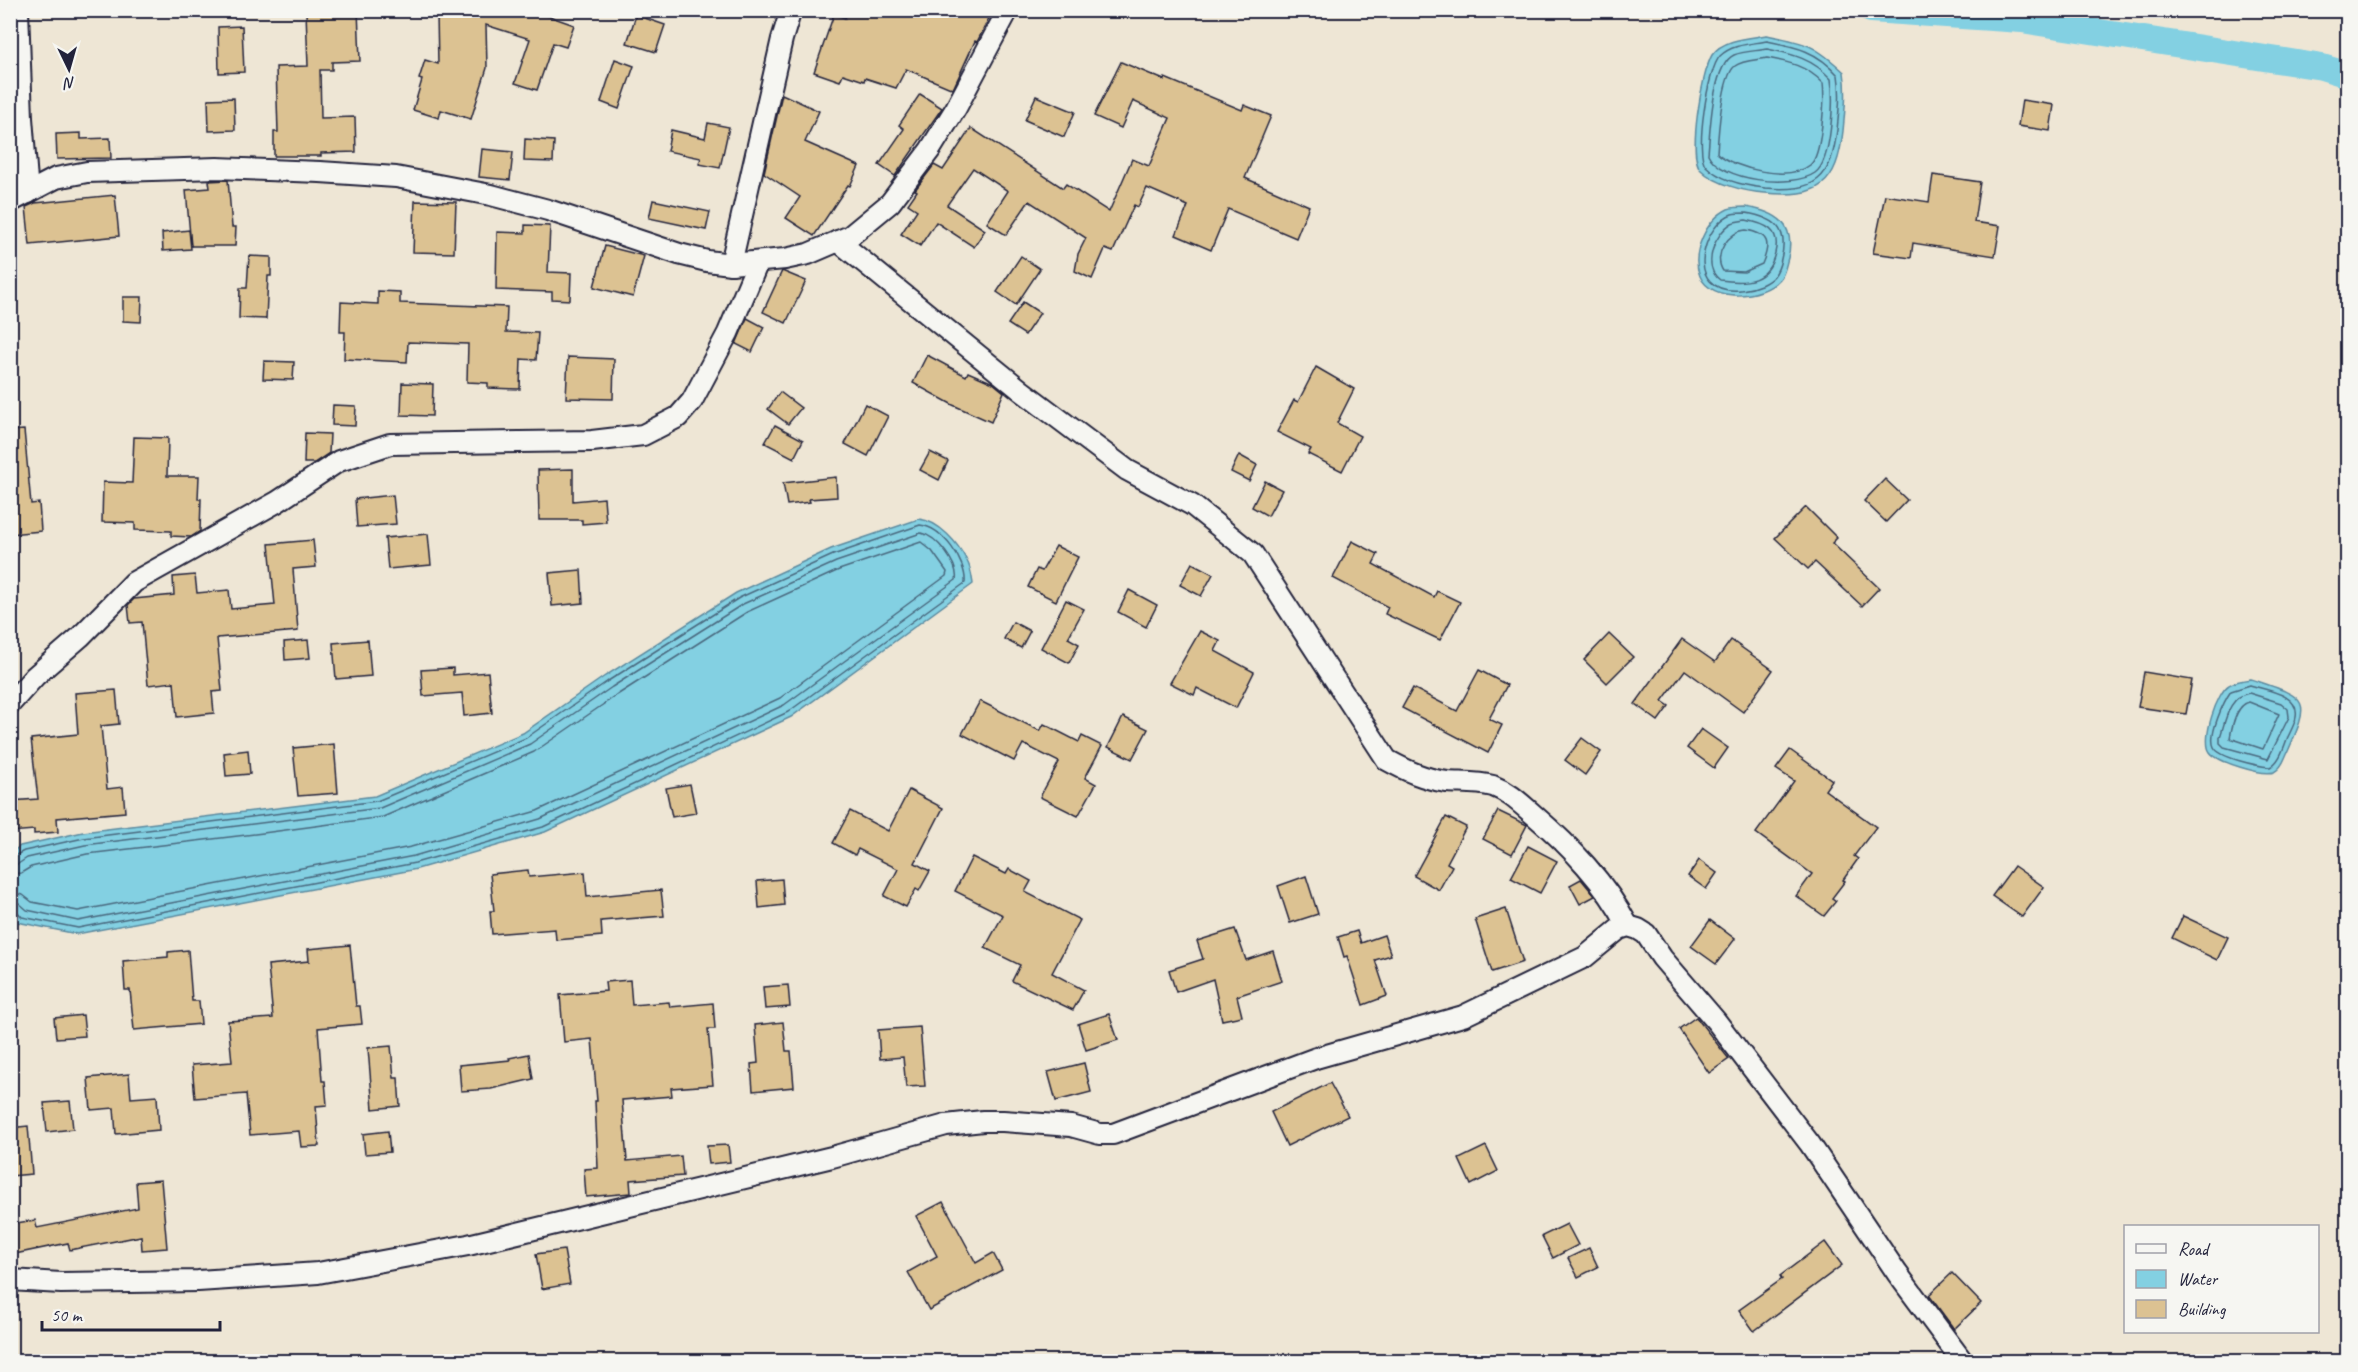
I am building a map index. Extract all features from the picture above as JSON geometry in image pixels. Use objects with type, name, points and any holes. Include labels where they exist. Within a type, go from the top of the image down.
[{"type":"street","points":[[18,10],[19,197],[56,178],[87,172],[217,168],[396,177],[491,195],[548,210],[679,254],[731,264],[808,254],[850,236],[890,203],[930,150],[956,108],[1008,10]]},
{"type":"street","points":[[731,264],[782,39],[791,10]]},
{"type":"street","points":[[838,241],[1022,390],[1127,470],[1192,505],[1253,554],[1283,604],[1387,760],[1416,776],[1445,782],[1489,785],[1506,791],[1575,852],[1620,910],[1628,926],[1646,934],[1662,958],[1731,1040],[1810,1144],[1897,1272],[1963,1362]]},
{"type":"street","points":[[10,704],[35,676],[80,637],[134,582],[277,502],[339,461],[390,444],[592,441],[643,435],[678,417],[692,401],[728,333],[758,262]]},
{"type":"street","points":[[10,1280],[61,1283],[198,1281],[318,1273],[468,1245],[558,1224],[832,1157],[946,1125],[1003,1121],[1071,1126],[1100,1134],[1122,1132],[1316,1058],[1463,1016],[1586,957],[1620,929],[1628,926]]},
{"type":"water","points":[[1767,35],[1809,46],[1844,72],[1846,94],[1843,131],[1836,164],[1830,176],[1812,190],[1784,194],[1740,189],[1707,175],[1697,162],[1695,149],[1700,95],[1712,55],[1730,42]]},
{"type":"water","points":[[1746,207],[1775,216],[1786,228],[1790,246],[1784,272],[1772,286],[1762,291],[1738,295],[1715,291],[1706,285],[1697,267],[1702,238],[1713,220],[1720,214],[1730,208]]},
{"type":"water","points":[[919,519],[941,528],[953,540],[968,564],[973,584],[791,717],[545,832],[417,869],[77,934],[17,922],[11,911],[11,853],[20,846],[83,832],[375,796],[523,733],[605,676],[736,593],[831,549]]},
{"type":"water","points":[[2251,679],[2286,691],[2301,704],[2302,712],[2294,738],[2282,764],[2274,772],[2260,772],[2230,764],[2214,756],[2208,746],[2209,727],[2215,706],[2224,689],[2234,683]]},
{"type":"building","points":[[358,10],[360,61],[332,62],[332,70],[320,70],[321,118],[355,117],[356,152],[321,153],[321,156],[274,156],[274,132],[278,132],[276,67],[308,66],[306,12]]},
{"type":"building","points":[[455,10],[532,10],[574,25],[566,47],[553,43],[537,90],[515,83],[530,39],[486,25],[487,68],[471,119],[441,110],[439,118],[413,110],[425,60],[438,64],[437,15],[454,14]]},
{"type":"building","points":[[848,10],[968,10],[989,18],[977,42],[975,41],[953,89],[906,69],[896,88],[865,78],[864,81],[843,74],[840,81],[814,72],[834,14],[845,18]]},
{"type":"building","points":[[636,15],[665,25],[656,52],[627,43]]},
{"type":"building","points":[[242,26],[244,72],[219,73],[218,27]]},
{"type":"building","points":[[615,59],[634,66],[619,109],[601,102]]},
{"type":"building","points":[[1121,62],[1242,110],[1244,105],[1271,116],[1245,178],[1309,206],[1296,238],[1228,209],[1211,250],[1176,235],[1188,206],[1147,188],[1138,207],[1134,205],[1113,252],[1105,249],[1092,279],[1075,271],[1078,254],[1086,238],[1029,201],[1006,235],[987,223],[1008,191],[973,168],[947,205],[985,230],[974,247],[936,222],[920,246],[901,234],[917,210],[908,204],[917,191],[915,190],[934,165],[943,170],[971,128],[1063,188],[1066,184],[1109,212],[1132,159],[1149,166],[1170,118],[1133,101],[1121,128],[1094,116]]},
{"type":"building","points":[[782,94],[819,111],[805,142],[859,166],[850,186],[848,185],[814,236],[786,218],[800,197],[764,173]]},
{"type":"building","points":[[920,94],[942,108],[895,176],[879,165],[904,129],[899,125]]},
{"type":"building","points":[[1036,96],[1075,112],[1064,137],[1025,120]]},
{"type":"building","points":[[234,98],[235,130],[209,131],[208,99]]},
{"type":"building","points":[[2022,100],[2054,105],[2050,131],[2018,126]]},
{"type":"building","points":[[708,123],[729,127],[720,168],[699,164],[701,158],[667,151],[671,130],[705,138]]},
{"type":"building","points":[[81,133],[81,139],[110,138],[111,158],[57,159],[56,134]]},
{"type":"building","points":[[525,139],[554,141],[553,162],[524,161]]},
{"type":"building","points":[[482,149],[513,152],[510,180],[479,177]]},
{"type":"building","points":[[1933,175],[1980,182],[1974,222],[2000,226],[1995,256],[1913,243],[1911,258],[1873,253],[1885,195],[1929,202]]},
{"type":"building","points":[[228,180],[232,227],[236,227],[235,246],[191,246],[186,190],[210,188],[209,181]]},
{"type":"building","points":[[115,195],[119,236],[30,245],[26,207],[35,203]]},
{"type":"building","points":[[653,200],[710,212],[706,230],[649,218]]},
{"type":"building","points":[[415,201],[456,202],[454,253],[413,252]]},
{"type":"building","points":[[525,225],[550,226],[548,272],[571,273],[570,300],[552,299],[552,292],[496,290],[497,232],[525,233]]},
{"type":"building","points":[[189,230],[191,249],[163,251],[162,233]]},
{"type":"building","points":[[605,246],[644,256],[633,297],[594,287]]},
{"type":"building","points":[[249,256],[271,257],[266,319],[239,318],[240,288],[247,288]]},
{"type":"building","points":[[1021,256],[1040,269],[1016,305],[997,292]]},
{"type":"building","points":[[782,271],[806,281],[786,323],[763,312]]},
{"type":"building","points":[[378,291],[400,292],[400,303],[507,307],[506,332],[538,333],[536,360],[521,359],[520,389],[488,388],[488,383],[467,382],[468,344],[408,342],[407,362],[344,359],[345,332],[340,332],[341,302],[378,304]]},
{"type":"building","points":[[123,297],[142,297],[141,322],[123,321]]},
{"type":"building","points":[[1023,302],[1040,313],[1025,335],[1008,324]]},
{"type":"building","points":[[747,318],[764,327],[752,352],[736,344]]},
{"type":"building","points":[[927,355],[966,376],[968,372],[993,383],[1004,392],[991,422],[913,383]]},
{"type":"building","points":[[568,357],[614,359],[613,399],[566,398]]},
{"type":"building","points":[[264,361],[294,362],[293,380],[263,379]]},
{"type":"building","points":[[1316,367],[1354,389],[1337,423],[1360,436],[1342,471],[1308,454],[1311,449],[1277,432],[1294,400],[1298,402]]},
{"type":"building","points":[[402,383],[433,384],[432,416],[401,415]]},
{"type":"building","points":[[780,392],[801,408],[788,424],[768,409]]},
{"type":"building","points":[[865,404],[888,416],[868,456],[845,444]]},
{"type":"building","points":[[333,405],[356,406],[355,426],[332,425]]},
{"type":"building","points":[[775,425],[803,440],[794,458],[765,443]]},
{"type":"building","points":[[24,430],[31,504],[39,503],[41,531],[10,534],[10,431]]},
{"type":"building","points":[[305,433],[330,434],[329,453],[314,463],[304,463]]},
{"type":"building","points":[[134,437],[168,438],[167,476],[199,476],[200,531],[191,537],[171,536],[171,531],[135,530],[135,523],[102,522],[103,482],[132,483]]},
{"type":"building","points":[[930,452],[948,461],[939,480],[920,470]]},
{"type":"building","points":[[1239,455],[1257,465],[1249,481],[1231,472]]},
{"type":"building","points":[[573,469],[573,501],[604,498],[606,522],[582,524],[582,520],[539,520],[538,470]]},
{"type":"building","points":[[836,477],[837,497],[809,499],[810,502],[787,505],[783,483]]},
{"type":"building","points":[[1885,479],[1907,500],[1886,522],[1864,501]]},
{"type":"building","points":[[1265,481],[1282,490],[1268,516],[1252,507]]},
{"type":"building","points":[[393,495],[396,524],[357,527],[355,499]]},
{"type":"building","points":[[1806,507],[1837,538],[1832,543],[1879,588],[1862,606],[1815,562],[1808,569],[1775,538]]},
{"type":"building","points":[[428,534],[431,565],[388,569],[385,538]]},
{"type":"building","points":[[313,540],[316,567],[293,569],[298,631],[217,638],[222,691],[212,692],[214,713],[177,717],[174,682],[148,685],[142,622],[130,623],[128,605],[134,599],[174,595],[173,577],[195,575],[197,593],[229,590],[231,609],[275,605],[269,544]]},
{"type":"building","points":[[1352,541],[1378,554],[1373,564],[1434,597],[1437,591],[1460,602],[1440,640],[1385,614],[1388,607],[1333,578]]},
{"type":"building","points":[[1056,546],[1078,557],[1056,601],[1028,587],[1037,569],[1042,571]]},
{"type":"building","points":[[1192,563],[1213,574],[1201,596],[1180,585]]},
{"type":"building","points":[[581,570],[583,603],[552,606],[549,573]]},
{"type":"building","points":[[1129,590],[1157,605],[1146,627],[1118,612]]},
{"type":"building","points":[[1066,600],[1084,609],[1068,638],[1079,644],[1069,663],[1041,648]]},
{"type":"building","points":[[1013,622],[1030,631],[1021,648],[1004,639]]},
{"type":"building","points":[[1200,631],[1220,641],[1215,651],[1254,672],[1236,708],[1197,688],[1194,695],[1170,683]]},
{"type":"building","points":[[1609,634],[1633,657],[1607,683],[1584,660]]},
{"type":"building","points":[[1682,639],[1715,662],[1731,640],[1773,670],[1743,712],[1685,670],[1662,701],[1669,706],[1658,721],[1635,704]]},
{"type":"building","points":[[308,640],[310,658],[285,660],[284,642]]},
{"type":"building","points":[[368,640],[371,676],[336,679],[333,643]]},
{"type":"building","points":[[453,668],[453,675],[488,672],[492,713],[464,716],[462,693],[423,696],[421,670]]},
{"type":"building","points":[[1479,670],[1507,685],[1489,719],[1502,725],[1488,753],[1402,708],[1413,688],[1457,711]]},
{"type":"building","points":[[2144,672],[2192,680],[2186,714],[2138,707]]},
{"type":"building","points":[[116,690],[119,724],[101,726],[107,789],[123,787],[125,812],[57,818],[58,832],[34,834],[34,830],[10,832],[10,801],[38,799],[31,739],[78,734],[75,693]]},
{"type":"building","points":[[980,701],[1040,731],[1044,724],[1079,742],[1082,736],[1102,746],[1085,778],[1096,784],[1078,816],[1040,797],[1059,762],[1023,744],[1014,761],[962,734]]},
{"type":"building","points":[[1123,717],[1148,729],[1132,759],[1108,747]]},
{"type":"building","points":[[1701,729],[1728,748],[1714,768],[1687,748]]},
{"type":"building","points":[[1582,738],[1601,752],[1585,775],[1565,760]]},
{"type":"building","points":[[334,744],[338,793],[298,796],[293,748]]},
{"type":"building","points":[[248,750],[250,774],[226,776],[224,753]]},
{"type":"building","points":[[1790,750],[1832,780],[1825,790],[1876,827],[1854,856],[1858,859],[1832,898],[1836,901],[1824,916],[1796,896],[1812,874],[1756,833],[1794,781],[1776,769]]},
{"type":"building","points":[[690,784],[696,813],[672,817],[666,788]]},
{"type":"building","points":[[909,790],[943,808],[915,863],[930,871],[919,891],[916,889],[906,907],[884,896],[898,869],[858,849],[855,855],[833,843],[850,811],[888,831]]},
{"type":"building","points":[[1498,811],[1527,825],[1512,854],[1483,839]]},
{"type":"building","points":[[1446,817],[1466,827],[1447,863],[1452,866],[1439,890],[1414,876]]},
{"type":"building","points":[[1528,846],[1557,861],[1540,893],[1511,878]]},
{"type":"building","points":[[972,857],[1006,874],[1009,869],[1031,881],[1025,892],[1080,920],[1052,973],[1084,990],[1073,1010],[1012,981],[1020,965],[985,948],[1003,915],[955,891]]},
{"type":"building","points":[[1699,860],[1717,873],[1706,889],[1688,876]]},
{"type":"building","points":[[2014,866],[2044,887],[2022,917],[1992,896]]},
{"type":"building","points":[[528,870],[529,877],[585,872],[587,897],[661,890],[664,916],[601,921],[602,936],[556,940],[555,929],[492,934],[490,911],[494,911],[490,874]]},
{"type":"building","points":[[1306,876],[1318,914],[1290,923],[1278,886]]},
{"type":"building","points":[[782,879],[784,905],[759,908],[757,881]]},
{"type":"building","points":[[1581,879],[1595,896],[1580,904],[1570,885]]},
{"type":"building","points":[[1506,909],[1523,962],[1492,972],[1475,919]]},
{"type":"building","points":[[2183,916],[2228,937],[2217,960],[2172,938]]},
{"type":"building","points":[[1710,920],[1735,939],[1716,964],[1691,946]]},
{"type":"building","points":[[1235,929],[1246,960],[1273,951],[1282,981],[1237,996],[1242,1016],[1222,1020],[1213,979],[1176,992],[1169,970],[1203,959],[1197,941]]},
{"type":"building","points":[[1357,931],[1361,943],[1384,935],[1391,955],[1375,960],[1387,996],[1363,1005],[1347,956],[1344,957],[1338,937]]},
{"type":"building","points":[[350,945],[356,1006],[360,1006],[362,1024],[318,1028],[322,1081],[325,1081],[327,1105],[316,1106],[319,1146],[301,1147],[299,1131],[250,1135],[246,1094],[195,1098],[192,1065],[232,1062],[228,1021],[273,1018],[268,965],[309,961],[308,949]]},
{"type":"building","points":[[188,950],[192,1001],[199,1001],[201,1024],[134,1030],[130,990],[125,990],[123,961],[168,957],[168,952]]},
{"type":"building","points":[[630,980],[632,1005],[669,1002],[670,1007],[713,1003],[715,1029],[708,1029],[713,1085],[671,1088],[672,1096],[622,1100],[627,1161],[681,1156],[683,1176],[630,1180],[631,1193],[586,1197],[584,1169],[598,1168],[595,1101],[597,1101],[592,1039],[564,1042],[560,995],[606,991],[605,982]]},
{"type":"building","points":[[788,985],[790,1007],[765,1009],[763,987]]},
{"type":"building","points":[[1109,1014],[1118,1040],[1086,1050],[1078,1024]]},
{"type":"building","points":[[83,1015],[85,1036],[56,1038],[54,1018]]},
{"type":"building","points":[[1696,1017],[1729,1059],[1709,1073],[1679,1029]]},
{"type":"building","points":[[783,1022],[786,1051],[791,1051],[794,1087],[753,1091],[751,1064],[758,1063],[755,1025]]},
{"type":"building","points":[[920,1027],[925,1086],[906,1087],[903,1057],[880,1059],[878,1030]]},
{"type":"building","points":[[391,1046],[394,1078],[398,1078],[400,1106],[373,1109],[368,1048]]},
{"type":"building","points":[[529,1054],[533,1079],[491,1089],[461,1091],[459,1065],[510,1060],[509,1058]]},
{"type":"building","points":[[1084,1063],[1091,1092],[1056,1101],[1048,1072]]},
{"type":"building","points":[[129,1074],[131,1098],[157,1096],[159,1130],[116,1134],[114,1108],[91,1110],[88,1078]]},
{"type":"building","points":[[1330,1083],[1348,1116],[1287,1146],[1271,1112]]},
{"type":"building","points":[[70,1101],[73,1129],[47,1132],[44,1103]]},
{"type":"building","points":[[28,1126],[32,1174],[10,1176],[10,1128]]},
{"type":"building","points":[[388,1131],[390,1152],[365,1154],[363,1134]]},
{"type":"building","points":[[728,1145],[730,1162],[709,1164],[707,1146]]},
{"type":"building","points":[[1486,1146],[1498,1171],[1471,1185],[1459,1159]]},
{"type":"building","points":[[161,1180],[167,1248],[142,1250],[141,1236],[70,1250],[68,1243],[10,1255],[10,1224],[35,1220],[37,1228],[138,1208],[136,1182]]},
{"type":"building","points":[[943,1202],[976,1263],[993,1253],[1002,1270],[929,1310],[908,1272],[937,1256],[916,1216]]},
{"type":"building","points":[[1567,1224],[1578,1245],[1553,1258],[1542,1236]]},
{"type":"building","points":[[1825,1242],[1842,1265],[1754,1331],[1739,1310],[1782,1279],[1780,1276]]},
{"type":"building","points":[[1589,1248],[1598,1267],[1578,1277],[1568,1258]]},
{"type":"building","points":[[564,1250],[570,1284],[542,1289],[536,1254]]},
{"type":"building","points":[[1952,1273],[1981,1303],[1954,1329],[1929,1295]]},
{"type":"waterway","points":[[1871,10],[2022,20],[2322,67],[2348,75]]}]
